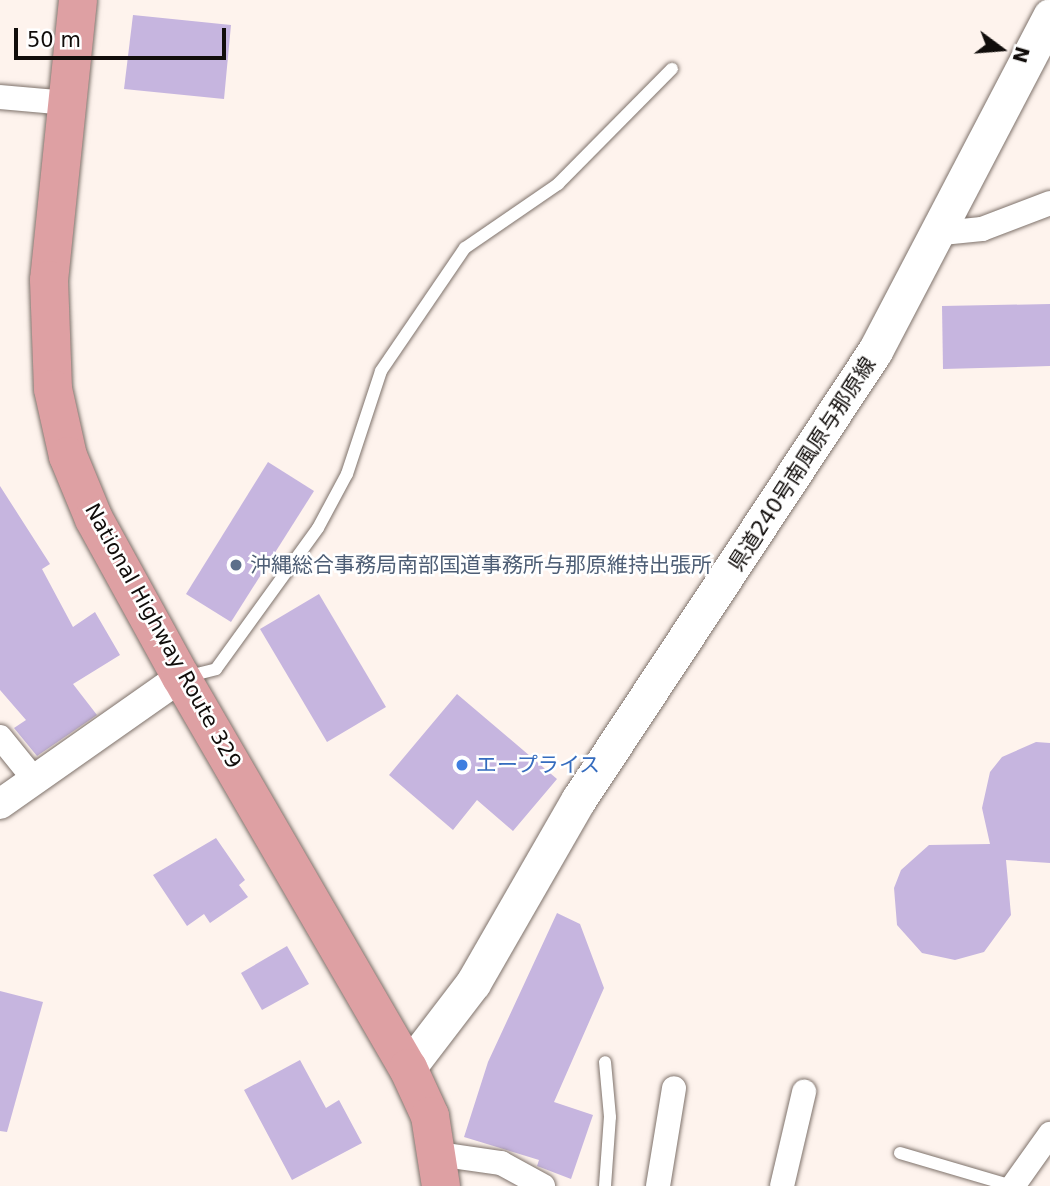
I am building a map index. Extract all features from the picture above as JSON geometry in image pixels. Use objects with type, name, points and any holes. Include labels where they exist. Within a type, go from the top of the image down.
[{"type":"highway","name":"National Highway Route 329","points":[[78,0],[49,280],[53,389],[68,456],[94,519],[181,677],[408,1068],[439,1170]]},
{"type":"main road","name":"県道240号南風原与那原線","points":[[408,1068],[472,984],[579,799],[792,483],[942,233],[1050,16]]},
{"type":"street","points":[[0,97],[67,103]]},
{"type":"street","points":[[942,233],[982,229],[1050,203]]},
{"type":"street","points":[[0,804],[181,677]]},
{"type":"street","points":[[0,737],[34,779]]},
{"type":"street","points":[[658,1186],[674,1088]]},
{"type":"street","points":[[782,1186],[804,1092]]},
{"type":"street","points":[[1013,1186],[1050,1134]]},
{"type":"street","points":[[439,1170],[501,1163],[543,1186]]},
{"type":"lane","points":[[181,677],[216,669],[318,528],[347,474],[381,372],[465,248],[558,184],[672,69]]},
{"type":"lane","points":[[604,1186],[610,1117],[605,1062]]},
{"type":"lane","points":[[900,1153],[1013,1186]]},
{"type":"building","points":[[133,15],[231,25],[224,99],[124,89]]},
{"type":"building","points":[[1050,304],[1050,366],[943,369],[942,306]]},
{"type":"building","name":"沖縄総合事務局南部国道事務所与那原維持出張所","points":[[268,462],[314,491],[231,622],[186,594]]},
{"type":"building","points":[[0,486],[50,564],[42,569],[73,627],[95,612],[120,655],[73,684],[97,715],[37,756],[14,728],[26,720],[0,690]]},
{"type":"building","points":[[319,594],[386,707],[327,742],[260,629]]},
{"type":"building","name":"エープライス","points":[[457,694],[557,779],[513,831],[477,800],[453,830],[389,775]]},
{"type":"building","points":[[1036,742],[1050,743],[1050,863],[1006,860],[1011,915],[984,952],[955,960],[922,953],[897,925],[894,888],[901,870],[929,845],[990,844],[982,808],[990,772],[1002,757]]},
{"type":"building","points":[[216,838],[245,880],[239,885],[248,897],[210,923],[204,914],[187,926],[153,875]]},
{"type":"building","points":[[557,913],[580,924],[604,988],[554,1102],[593,1115],[571,1179],[537,1166],[539,1160],[464,1137],[488,1062]]},
{"type":"building","points":[[287,946],[309,984],[262,1010],[241,973]]},
{"type":"building","points":[[0,991],[43,1002],[7,1132],[0,1131]]},
{"type":"building","points":[[300,1060],[326,1108],[339,1100],[362,1143],[292,1180],[244,1090]]},
{"type":"place","name":"沖縄総合事務局南部国道事務所与那原維持出張所","points":[[236,565]]},
{"type":"place","name":"エープライス","points":[[462,765]]}]
